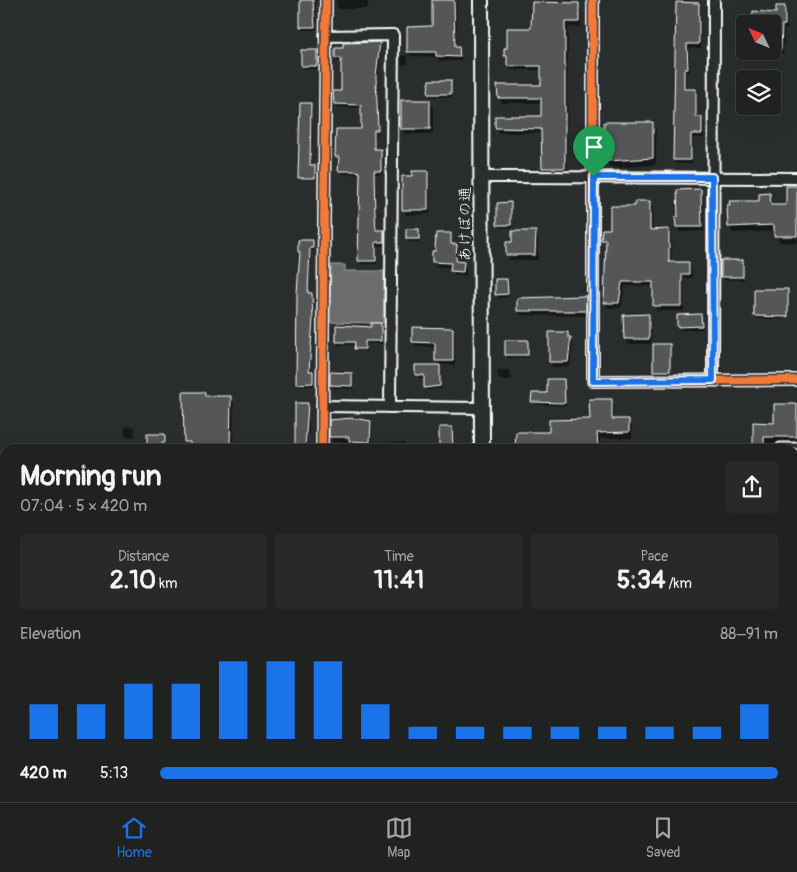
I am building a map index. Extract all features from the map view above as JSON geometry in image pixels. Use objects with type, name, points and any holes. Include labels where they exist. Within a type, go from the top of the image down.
[{"type":"street","points":[[322,444],[326,0]]},
{"type":"street","name":"あけぼの通","points":[[481,0],[482,444]]},
{"type":"street","points":[[593,0],[593,381],[797,380]]},
{"type":"street","points":[[713,380],[712,177],[714,0]]},
{"type":"street","points":[[325,36],[393,35],[390,407]]},
{"type":"street","points":[[481,178],[797,178]]},
{"type":"street","points":[[322,406],[482,408]]},
{"type":"shaded area","points":[[331,265],[345,265],[345,271],[384,271],[383,323],[330,322]]},
{"type":"building","points":[[300,0],[313,0],[315,27],[300,27]]},
{"type":"building","points":[[432,0],[454,0],[455,47],[459,47],[460,57],[436,56],[436,52],[407,52],[407,27],[432,26]]},
{"type":"building","points":[[532,2],[579,3],[579,22],[565,22],[565,168],[542,168],[541,129],[495,128],[495,116],[541,116],[541,98],[498,98],[497,85],[541,85],[541,66],[507,66],[507,56],[504,56],[504,48],[507,48],[507,28],[531,28]]},
{"type":"building","points":[[676,2],[699,3],[699,44],[687,44],[688,69],[684,69],[684,89],[696,89],[696,117],[702,117],[702,134],[691,134],[691,160],[673,160]]},
{"type":"building","points":[[776,6],[785,6],[785,25],[782,25],[781,50],[781,15],[753,15],[753,11],[776,13]]},
{"type":"building","points":[[380,42],[376,76],[378,130],[374,130],[374,149],[381,149],[381,171],[374,171],[376,230],[384,230],[384,242],[376,242],[376,261],[358,261],[360,174],[358,171],[338,171],[339,157],[335,157],[336,129],[361,129],[361,105],[334,104],[333,91],[341,91],[341,58],[335,58],[335,48],[343,48],[343,43]]},
{"type":"building","points":[[301,50],[317,50],[317,66],[301,66]]},
{"type":"building","points":[[429,80],[451,80],[451,94],[428,94]]},
{"type":"building","points":[[401,100],[430,100],[430,129],[401,129]]},
{"type":"building","points":[[300,103],[311,103],[310,165],[315,165],[315,178],[298,178]]},
{"type":"building","points":[[604,122],[653,122],[653,158],[608,161],[608,158],[604,158]]},
{"type":"building","points":[[412,171],[428,171],[428,210],[402,210],[402,176],[412,176]]},
{"type":"building","points":[[786,186],[797,186],[797,236],[774,236],[774,225],[728,227],[727,205],[730,205],[729,201],[759,201],[759,194],[770,193],[771,205],[786,205]]},
{"type":"building","points":[[701,189],[702,227],[676,227],[675,217],[678,217],[677,190]]},
{"type":"building","points":[[635,201],[650,201],[650,230],[669,229],[669,262],[689,262],[689,274],[682,274],[682,306],[653,306],[653,282],[622,282],[619,303],[604,303],[606,240],[601,240],[602,229],[610,229],[610,206],[635,206]]},
{"type":"building","points":[[511,202],[511,225],[497,225],[497,203]]},
{"type":"building","points":[[406,229],[419,229],[419,239],[406,239]]},
{"type":"building","points":[[512,231],[536,231],[535,255],[506,255],[506,242],[512,242]]},
{"type":"building","points":[[436,233],[451,233],[451,244],[457,244],[456,261],[464,262],[463,272],[450,271],[451,263],[432,262],[432,251],[435,251]]},
{"type":"building","points":[[298,240],[313,240],[313,248],[310,248],[308,293],[312,293],[313,320],[309,371],[313,371],[313,383],[296,384],[297,293],[300,252],[298,252]]},
{"type":"building","points":[[721,260],[743,260],[743,277],[721,277]]},
{"type":"building","points":[[495,279],[507,279],[508,294],[495,295]]},
{"type":"building","points":[[754,289],[788,289],[788,317],[754,316]]},
{"type":"building","points":[[586,296],[586,311],[517,311],[517,298]]},
{"type":"building","points":[[649,314],[649,339],[624,339],[623,315]]},
{"type":"building","points":[[701,314],[702,326],[677,327],[677,315]]},
{"type":"building","points":[[371,323],[381,323],[381,341],[365,341],[365,349],[354,349],[355,342],[336,342],[336,325],[371,327]]},
{"type":"building","points":[[412,327],[453,328],[453,361],[435,361],[435,343],[412,342]]},
{"type":"building","points":[[549,332],[568,332],[568,337],[571,337],[568,362],[549,362]]},
{"type":"building","points":[[505,340],[528,340],[528,355],[505,355]]},
{"type":"building","points":[[653,344],[670,344],[670,371],[653,371]]},
{"type":"building","points":[[415,365],[440,365],[440,386],[424,388],[424,375],[415,375]]},
{"type":"building","points":[[330,372],[352,373],[352,386],[330,385]]},
{"type":"building","points":[[547,379],[564,379],[565,403],[531,402],[532,393],[547,393]]},
{"type":"building","points":[[183,392],[205,392],[205,396],[231,396],[230,444],[190,444],[190,442],[184,442]]},
{"type":"building","points":[[589,399],[612,399],[612,419],[629,419],[629,432],[597,433],[598,444],[515,444],[516,432],[549,432],[549,420],[590,419]]},
{"type":"building","points":[[295,403],[308,403],[305,444],[295,444]]},
{"type":"building","points":[[774,404],[797,404],[797,437],[764,437],[764,444],[753,444],[753,422],[774,423]]},
{"type":"building","points":[[353,418],[371,421],[370,442],[349,441],[349,437],[329,437],[329,420]]},
{"type":"building","points":[[439,427],[452,427],[453,444],[439,444]]},
{"type":"building","points":[[147,434],[165,434],[165,443],[147,444]]},
{"type":"cycle path","points":[[322,444],[326,0]]},
{"type":"cycle path","points":[[593,0],[593,381],[797,380]]},
{"type":"route","points":[[594,177],[712,177],[713,380],[593,381],[594,177]]}]
